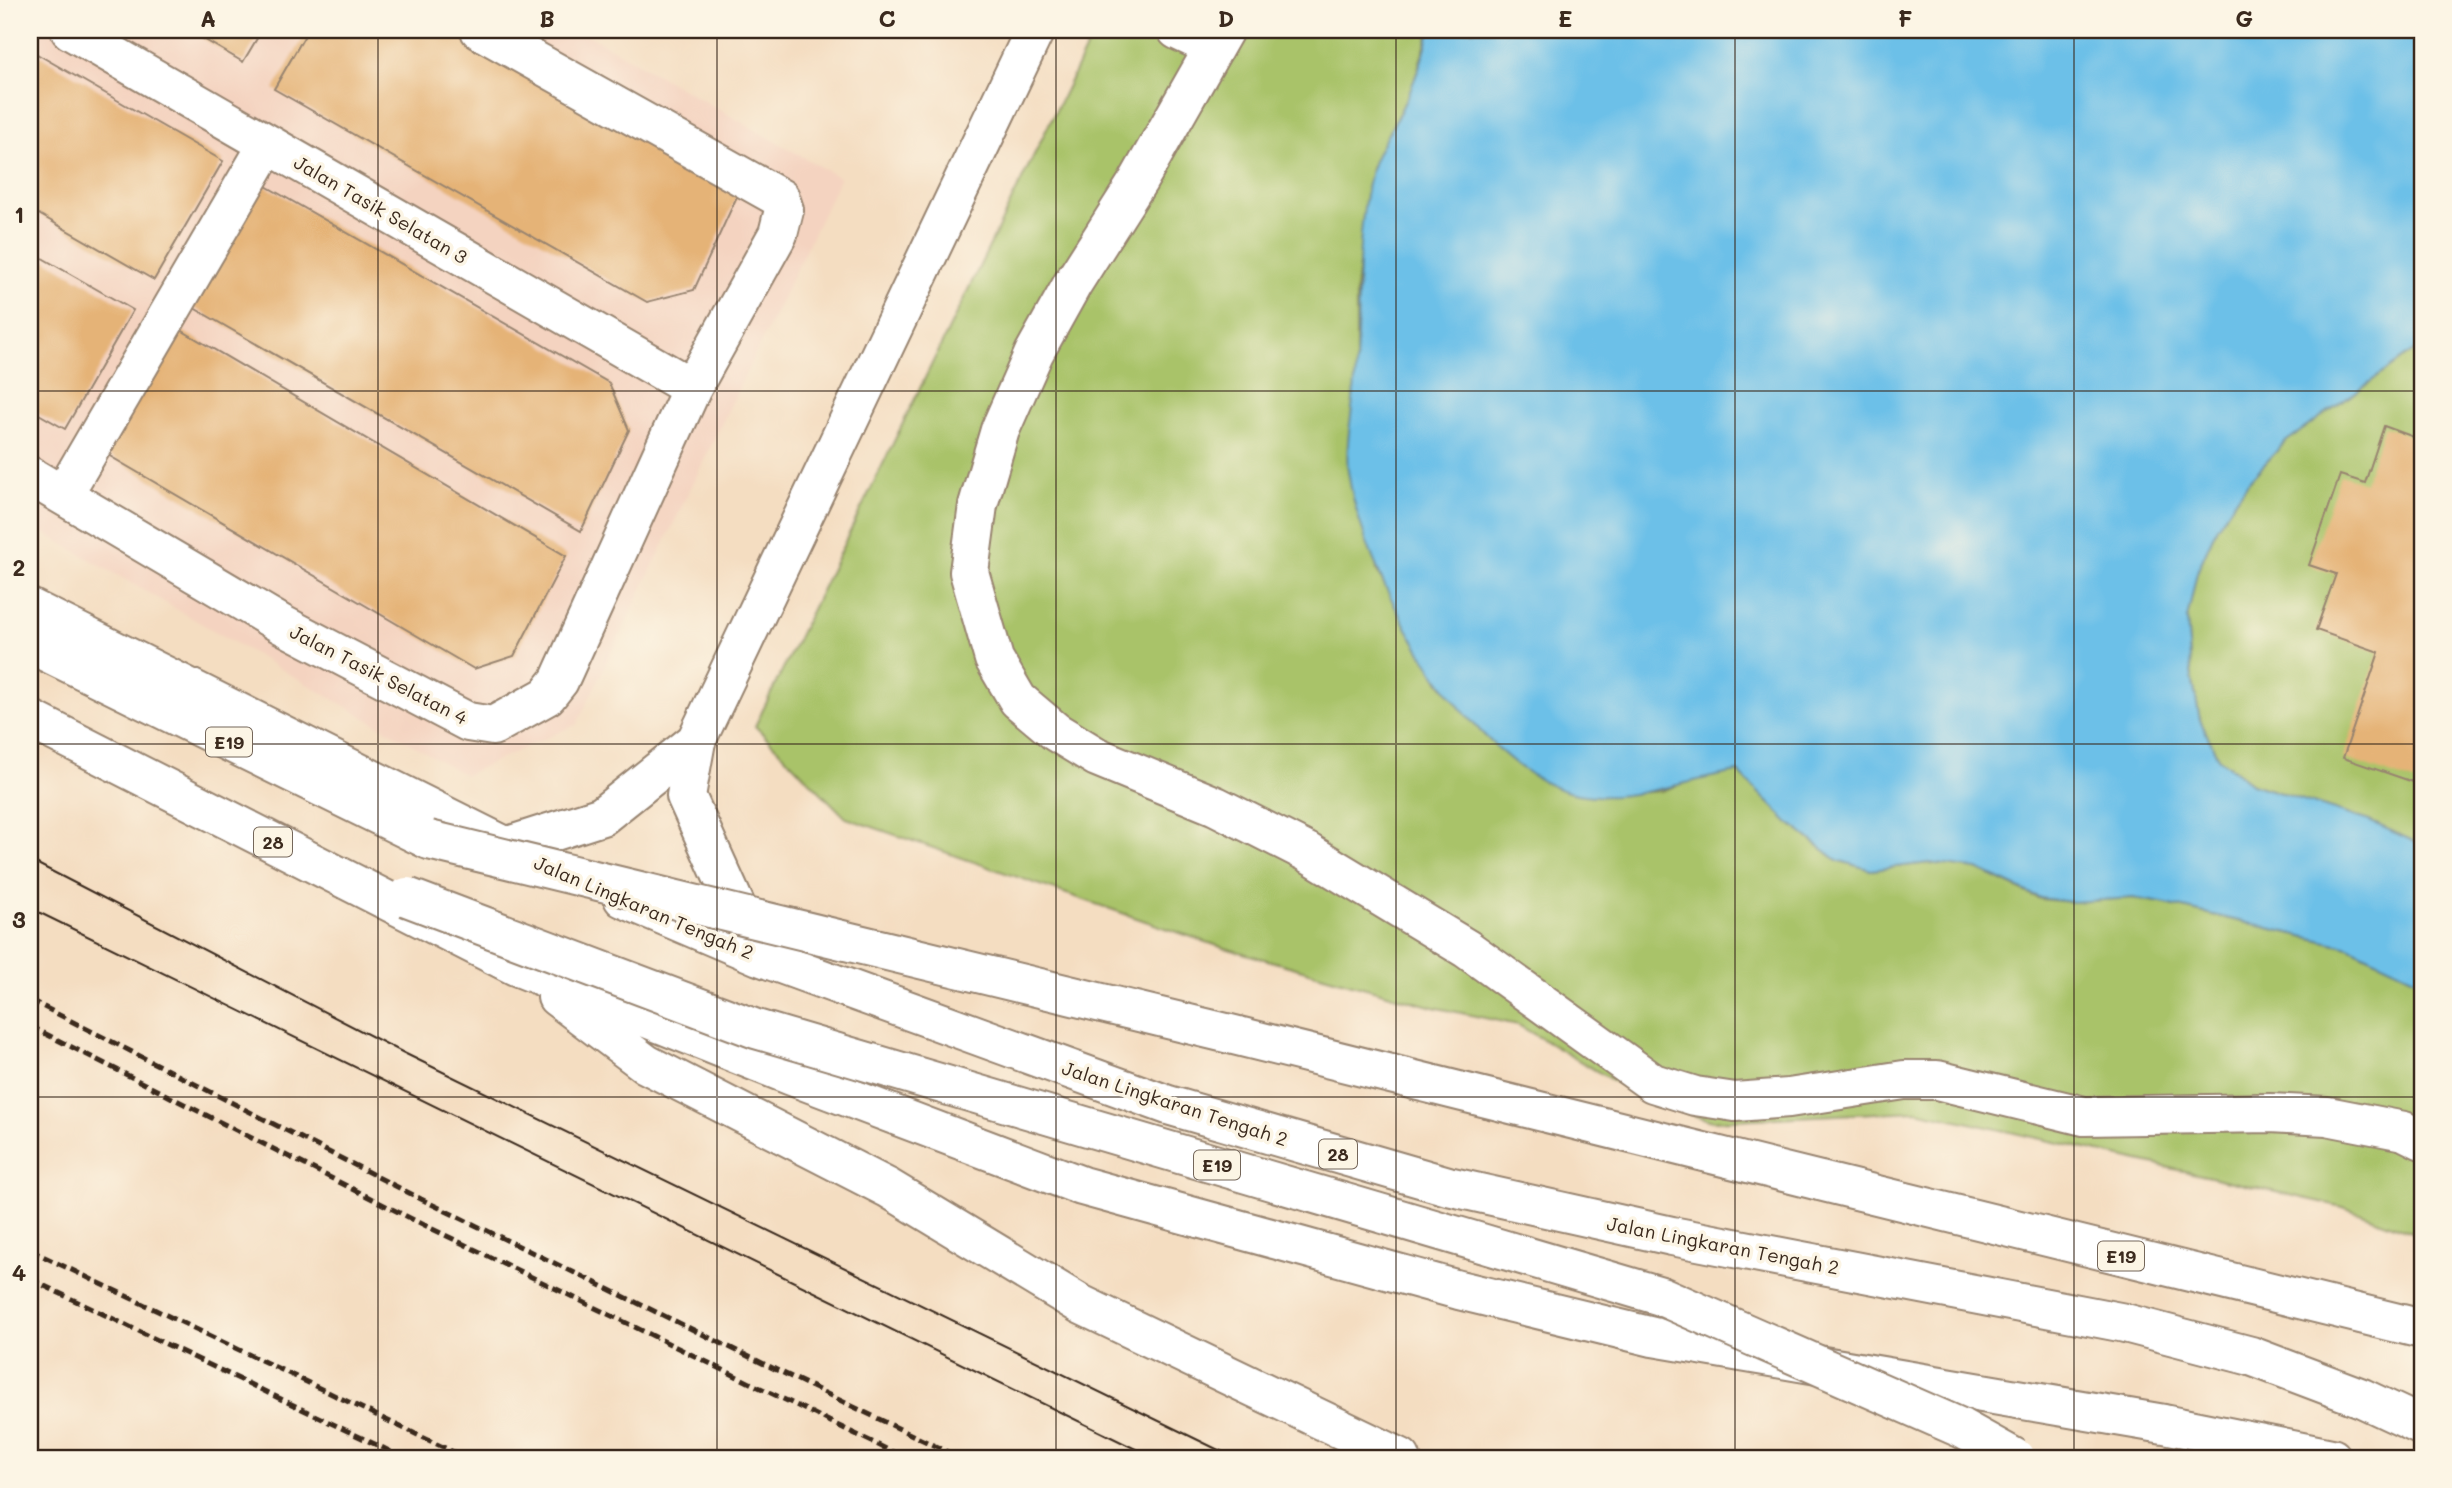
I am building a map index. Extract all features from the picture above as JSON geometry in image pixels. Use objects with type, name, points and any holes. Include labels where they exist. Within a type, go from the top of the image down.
[{"type":"main road","name":"Jalan Tasik Selatan 3","points":[[70,30],[692,388]]},
{"type":"main road","name":"Jalan Tasik Selatan 4","points":[[30,476],[281,624],[468,722],[493,726],[547,696],[559,681],[692,388],[778,234],[784,210],[780,198],[480,30]]},
{"type":"main road","points":[[759,956],[685,796],[696,741],[1035,30]]},
{"type":"main road","points":[[1177,30],[1219,39],[1138,181],[1073,283],[1034,353],[1000,430],[982,493],[969,572],[994,659],[1018,700],[1056,732],[1097,757],[1216,806],[1307,852],[1466,949],[1653,1083],[1695,1096],[1735,1102],[1789,1098],[1904,1080],[1937,1080],[2084,1116],[2270,1113],[2327,1116],[2404,1131],[2422,1140]]},
{"type":"main road","points":[[63,495],[268,144]]},
{"type":"main road","name":"Jalan Lingkaran Tengah 2","points":[[30,608],[505,847],[759,956],[1168,1105],[1448,1186],[1672,1236],[2125,1324],[2251,1356],[2362,1398],[2422,1426]]},
{"type":"main road","name":"E19","points":[[30,644],[429,840],[1230,1034],[2422,1329]]},
{"type":"main road","name":"E19","points":[[30,698],[407,897],[756,1029],[1661,1296],[1961,1428],[2015,1458]]},
{"type":"main road","name":"28","points":[[30,719],[516,966],[792,1076],[1082,1186],[1459,1290],[1653,1337],[2164,1424],[2332,1458]]},
{"type":"main road","points":[[505,847],[602,817],[696,741]]},
{"type":"main road","points":[[516,966],[646,1064],[888,1188],[1080,1304],[1401,1458]]},
{"type":"shaded area","points":[[30,30],[579,30],[840,178],[577,724],[465,775],[30,525]]},
{"type":"green space","points":[[1095,30],[1430,30],[1412,88],[1371,168],[1356,289],[1356,378],[1377,571],[1440,683],[1484,735],[1523,769],[1592,796],[1661,791],[1698,778],[1738,772],[1788,822],[1837,860],[1871,870],[1929,863],[1977,869],[2040,899],[2072,902],[2133,898],[2162,903],[2349,947],[2419,980],[2422,982],[2422,1236],[2343,1207],[1917,1111],[1712,1121],[1646,1100],[1518,1025],[1433,1007],[1218,946],[846,818],[755,726]]},
{"type":"green space","points":[[2422,345],[2422,845],[2369,821],[2252,784],[2218,758],[2200,720],[2191,672],[2187,619],[2197,572],[2217,527],[2249,481],[2284,443]]},
{"type":"water","points":[[1430,30],[2422,31],[2422,345],[2284,443],[2249,481],[2217,527],[2197,572],[2187,619],[2191,672],[2200,720],[2218,758],[2252,784],[2369,821],[2422,845],[2422,982],[2349,947],[2162,903],[2133,898],[2072,902],[2040,898],[1977,869],[1929,863],[1871,870],[1837,860],[1788,822],[1738,772],[1647,792],[1601,796],[1578,794],[1557,788],[1520,767],[1485,736],[1451,697],[1394,605],[1373,558],[1357,512],[1348,471],[1360,249],[1366,196],[1373,164],[1411,89]]},
{"type":"building","points":[[188,30],[262,30],[243,62]]},
{"type":"building","points":[[308,30],[451,30],[739,192],[694,290],[647,302],[274,89]]},
{"type":"building","points":[[30,50],[223,161],[154,280],[30,209]]},
{"type":"building","points":[[257,181],[609,383],[629,430],[581,531],[187,304]]},
{"type":"building","points":[[30,251],[133,310],[65,429],[30,409]]},
{"type":"building","points":[[169,323],[566,556],[514,656],[474,669],[96,448]]},
{"type":"building","points":[[2384,426],[2422,440],[2422,785],[2343,758],[2379,652],[2316,630],[2336,574],[2309,565],[2340,475],[2365,483]]},
{"type":"tram line","points":[[30,860],[404,1053],[1235,1458]]},
{"type":"tram line","points":[[30,908],[1154,1458]]},
{"type":"railway","points":[[30,1000],[421,1199],[960,1458]]},
{"type":"railway","points":[[30,1026],[414,1220],[905,1458]]},
{"type":"railway","points":[[30,1250],[466,1458]]},
{"type":"railway","points":[[30,1279],[404,1458]]}]
